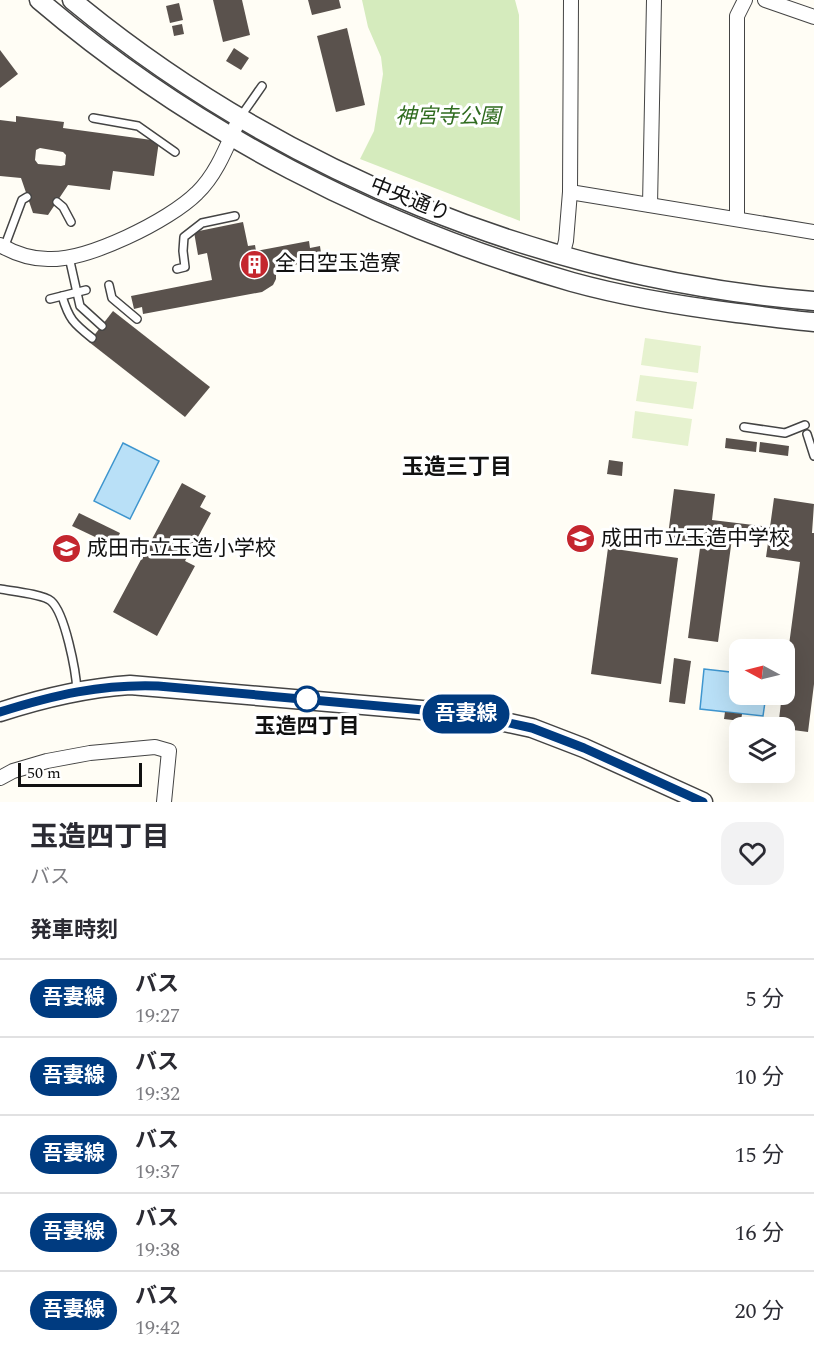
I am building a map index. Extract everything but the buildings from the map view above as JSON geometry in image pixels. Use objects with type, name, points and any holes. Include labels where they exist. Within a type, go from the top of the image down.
[{"type":"street","name":"中央通り","points":[[39,0],[116,62],[159,92],[268,159],[363,206],[491,256],[574,283],[676,305],[814,322]]},
{"type":"street","name":"中央通り","points":[[72,0],[111,32],[171,75],[240,117],[295,149],[434,212],[562,256],[617,270],[719,289],[814,301]]},
{"type":"street","points":[[562,256],[566,241],[570,192],[571,0]]},
{"type":"street","points":[[650,205],[654,0]]},
{"type":"street","points":[[737,219],[737,16],[745,0]]},
{"type":"street","points":[[765,0],[814,16]]},
{"type":"street","points":[[2,246],[12,252],[48,259],[69,257],[127,238],[170,213],[197,193],[211,175],[240,117]]},
{"type":"street","points":[[570,192],[814,232]]},
{"type":"street","points":[[0,712],[77,691],[130,685],[468,714],[532,728],[584,748],[703,802]]},
{"type":"street","points":[[0,778],[13,771],[47,761],[90,753],[155,747],[169,751],[164,802]]},
{"type":"lane","points":[[240,117],[262,86]]},
{"type":"lane","points":[[93,118],[138,126],[175,152]]},
{"type":"lane","points":[[2,246],[22,200],[27,197]]},
{"type":"lane","points":[[57,202],[63,207],[71,222]]},
{"type":"lane","points":[[177,269],[186,267],[183,251],[184,237],[202,222],[235,216]]},
{"type":"lane","points":[[69,257],[80,306],[102,326]]},
{"type":"lane","points":[[109,285],[112,298],[137,318]]},
{"type":"lane","points":[[50,299],[86,290]]},
{"type":"lane","points":[[63,296],[67,312],[74,324],[92,338]]},
{"type":"lane","points":[[744,427],[785,433],[805,425]]},
{"type":"lane","points":[[807,434],[814,456]]},
{"type":"lane","points":[[0,589],[50,599],[60,613],[76,675],[77,691]]},
{"type":"green space","name":"神宮寺公園","points":[[362,0],[515,0],[519,15],[520,221],[360,159],[374,131],[383,74],[381,57],[368,27]]},
{"type":"green space","points":[[645,338],[701,346],[698,373],[641,365]]},
{"type":"green space","points":[[640,375],[697,382],[693,409],[636,401]]},
{"type":"green space","points":[[635,411],[692,419],[688,446],[632,438]]},
{"type":"water","points":[[123,443],[159,461],[130,519],[94,501]]},
{"type":"water","points":[[704,669],[729,672],[729,705],[765,705],[763,716],[700,709]]},
{"type":"bus line","name":"吾妻線","points":[[0,712],[58,694],[130,685],[468,714],[532,728],[584,748],[703,802]]},
{"type":"place","name":"全日空玉造寮","points":[[254,264]]},
{"type":"place","name":"成田市立玉造中学校","points":[[580,539]]},
{"type":"place","name":"成田市立玉造小学校","points":[[66,549]]},
{"type":"place","name":"玉造四丁目","points":[[307,699]]},
{"type":"district","name":"玉造三丁目","points":[[457,467]]}]
